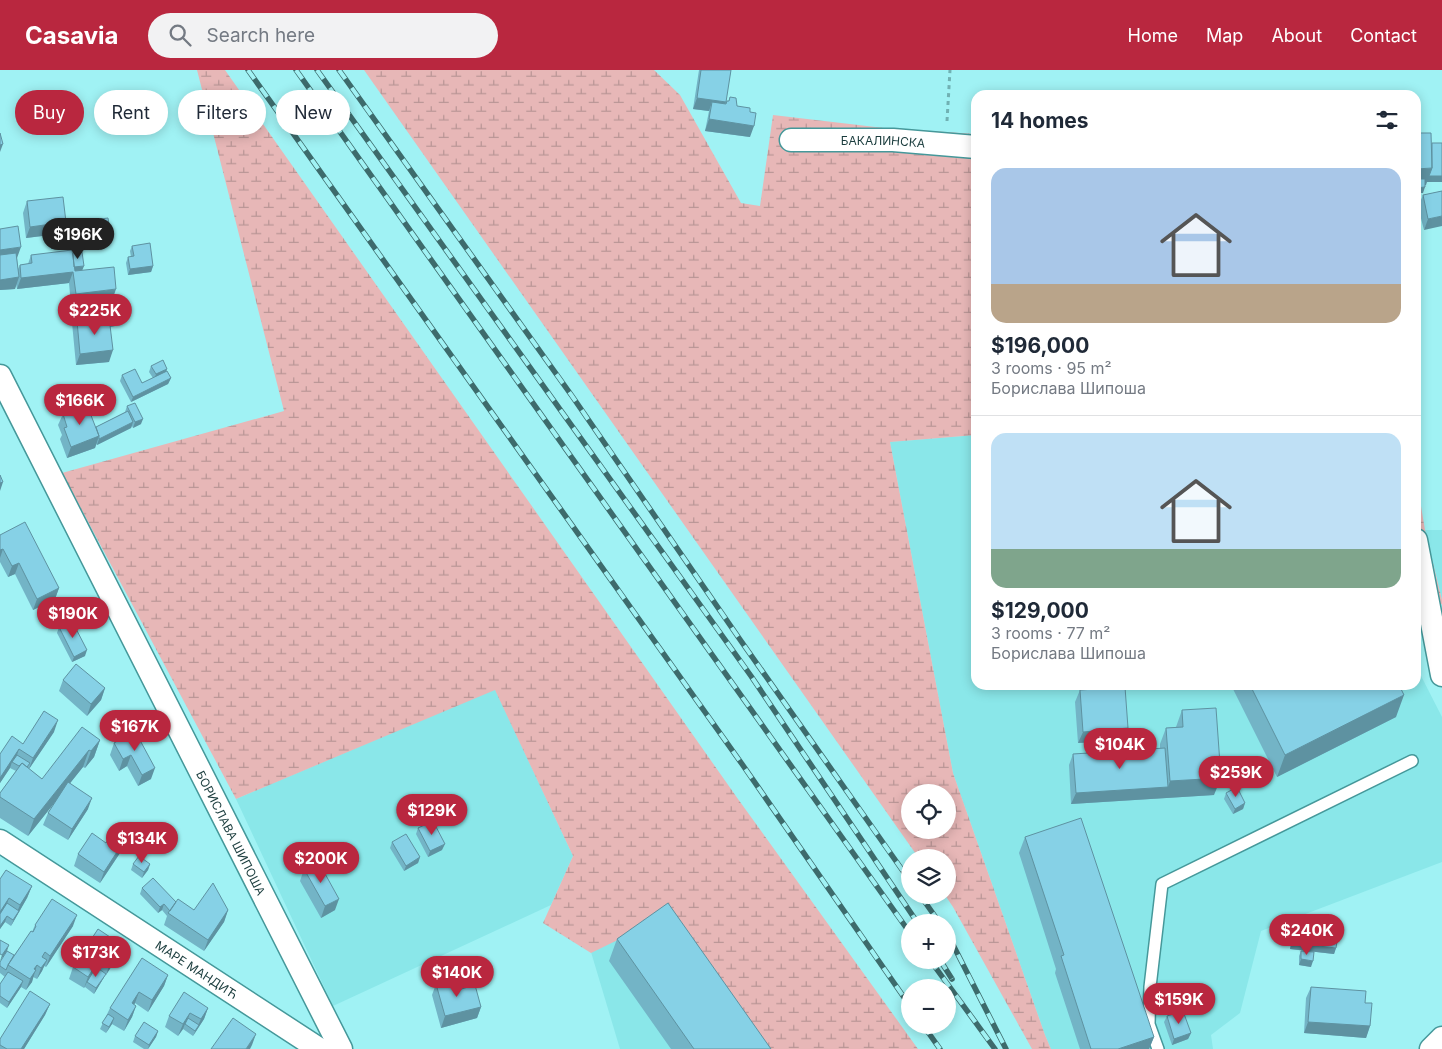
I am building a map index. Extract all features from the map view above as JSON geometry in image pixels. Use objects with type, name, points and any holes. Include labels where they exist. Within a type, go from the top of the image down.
[{"type":"street","name":"БАКАЛИНСКА","points":[[791,140],[893,140],[971,146]]},
{"type":"street","name":"БОРИСЛАВА ШИПОША","points":[[0,376],[341,1049]]},
{"type":"street","points":[[1421,566],[1442,675]]},
{"type":"street","name":"МАРЕ МАНДИЋ","points":[[0,840],[319,1049]]},
{"type":"street","points":[[1431,1049],[1442,1038]]},
{"type":"lane","points":[[1158,1049],[1149,1024],[1150,986],[1162,884],[1412,761]]},
{"type":"path","points":[[946,144],[950,70]]},
{"type":"shaded area","points":[[971,435],[971,690],[1421,690],[1421,676],[1442,717],[1442,862],[1261,931],[1240,1013],[1211,1035],[1213,1049],[1051,1049],[953,773],[890,442]]},
{"type":"shaded area","points":[[1425,530],[1442,530],[1442,600]]},
{"type":"shaded area","points":[[495,689],[573,856],[551,905],[333,1006],[236,799]]},
{"type":"shaded area","points":[[665,917],[758,1049],[620,1049],[588,942]]},
{"type":"green space","points":[[197,70],[225,70],[239,90],[202,90]]},
{"type":"green space","points":[[364,70],[654,70],[680,95],[741,203],[760,206],[773,115],[884,128],[971,134],[971,435],[890,442],[953,773],[1051,1049],[1032,1049],[951,904],[956,904],[956,849],[912,849],[905,839],[956,839],[956,784],[901,784],[901,833]]},
{"type":"green space","points":[[266,128],[738,799],[901,1025],[901,1034],[907,1034],[918,1049],[758,1049],[665,917],[591,953],[543,923],[573,856],[495,690],[236,799],[62,473],[284,411],[214,135],[266,135]]},
{"type":"green space","points":[[1421,506],[1425,530],[1442,604],[1421,614]]},
{"type":"building","points":[[701,70],[731,70],[726,102],[697,98]]},
{"type":"building","points":[[730,97],[736,98],[737,106],[750,108],[750,112],[756,113],[754,126],[709,119],[712,102],[726,104]]},
{"type":"building","points":[[0,133],[3,144],[0,145]]},
{"type":"building","points":[[1421,133],[1431,133],[1432,168],[1421,169]]},
{"type":"building","points":[[1432,143],[1442,143],[1442,176],[1429,176],[1432,168]]},
{"type":"building","points":[[1421,179],[1425,179],[1425,187],[1421,187]]},
{"type":"building","points":[[1442,191],[1442,216],[1428,219],[1423,195]]},
{"type":"building","points":[[63,197],[66,222],[30,227],[27,201]]},
{"type":"building","points":[[108,218],[110,231],[55,237],[53,225]]},
{"type":"building","points":[[18,226],[21,247],[0,250],[0,229]]},
{"type":"building","points":[[150,243],[153,266],[130,269],[128,257],[134,256],[132,246]]},
{"type":"building","points":[[72,250],[75,271],[114,267],[116,289],[76,294],[73,272],[21,278],[20,265],[32,263],[31,255]]},
{"type":"building","points":[[82,252],[84,266],[74,267],[73,253]]},
{"type":"building","points":[[16,253],[19,277],[0,280],[0,255]]},
{"type":"building","points":[[98,303],[99,311],[116,309],[117,320],[110,321],[109,317],[77,321],[75,325],[73,306]]},
{"type":"building","points":[[109,317],[113,350],[80,354],[77,321]]},
{"type":"building","points":[[163,360],[167,369],[156,374],[151,366]]},
{"type":"building","points":[[135,369],[142,383],[167,371],[171,378],[133,397],[122,375]]},
{"type":"building","points":[[135,403],[143,419],[135,422],[127,406]]},
{"type":"building","points":[[87,405],[99,436],[71,447],[64,428],[67,427],[63,414]]},
{"type":"building","points":[[128,411],[133,422],[99,439],[96,427]]},
{"type":"building","points":[[25,522],[59,588],[37,599],[19,563],[12,566],[3,549],[0,550],[0,535]]},
{"type":"building","points":[[72,621],[87,650],[74,657],[59,627]]},
{"type":"building","points":[[76,664],[105,688],[91,704],[63,680]]},
{"type":"building","points":[[1080,690],[1125,690],[1128,728],[1083,732]]},
{"type":"building","points":[[1252,690],[1402,690],[1404,695],[1285,755]]},
{"type":"building","points":[[1216,708],[1221,778],[1170,781],[1166,728],[1183,727],[1182,710]]},
{"type":"building","points":[[44,711],[58,720],[33,758],[19,749],[0,778],[0,754],[12,736],[23,744]]},
{"type":"building","points":[[82,727],[100,740],[91,751],[89,750],[34,819],[0,797],[0,793],[22,763],[42,779]]},
{"type":"building","points":[[135,731],[155,768],[142,775],[131,755],[123,759],[114,743]]},
{"type":"building","points":[[1165,748],[1168,787],[1076,793],[1073,754]]},
{"type":"building","points":[[17,755],[30,763],[27,767],[22,763],[19,766],[12,762]]},
{"type":"building","points":[[68,782],[92,798],[72,829],[48,813]]},
{"type":"building","points":[[1237,787],[1245,803],[1235,809],[1226,793]]},
{"type":"building","points":[[1081,818],[1154,1037],[1118,1049],[1091,1049],[1061,956],[1064,955],[1025,837]]},
{"type":"building","points":[[433,821],[445,844],[430,851],[418,828]]},
{"type":"building","points":[[114,830],[126,838],[104,872],[78,854],[92,833],[106,843]]},
{"type":"building","points":[[406,834],[420,857],[406,866],[392,842]]},
{"type":"building","points":[[139,856],[150,864],[144,872],[133,864]]},
{"type":"building","points":[[318,861],[339,899],[325,906],[304,869]]},
{"type":"building","points":[[6,870],[32,886],[20,905],[9,898],[0,912],[0,879]]},
{"type":"building","points":[[153,878],[176,902],[170,911],[164,904],[160,907],[142,888]]},
{"type":"building","points":[[213,883],[228,910],[208,940],[168,913],[178,899],[194,910]]},
{"type":"building","points":[[52,899],[77,915],[50,956],[45,952],[42,957],[47,960],[41,968],[37,965],[30,979],[8,965],[31,931],[33,932],[35,925]]},
{"type":"building","points":[[7,903],[19,911],[13,920],[7,916],[0,926],[0,914]]},
{"type":"building","points":[[668,903],[771,1049],[694,1049],[617,939]]},
{"type":"building","points":[[98,929],[122,945],[110,963],[101,957],[88,977],[73,967]]},
{"type":"building","points":[[1293,931],[1338,935],[1336,948],[1292,943]]},
{"type":"building","points":[[0,940],[9,945],[2,955],[0,954]]},
{"type":"building","points":[[7,951],[14,955],[6,970],[0,966],[0,962]]},
{"type":"building","points":[[1301,951],[1314,952],[1313,961],[1301,959]]},
{"type":"building","points":[[142,958],[168,975],[152,1000],[139,992],[132,1003],[136,1006],[128,1020],[110,1008]]},
{"type":"building","points":[[96,967],[106,974],[96,988],[87,982]]},
{"type":"building","points":[[461,970],[462,973],[444,977],[443,975]]},
{"type":"building","points":[[8,972],[23,981],[9,1002],[0,996],[0,984]]},
{"type":"building","points":[[454,979],[458,990],[475,985],[481,1007],[445,1016],[436,984]]},
{"type":"building","points":[[1311,987],[1366,991],[1365,1003],[1372,1003],[1370,1026],[1308,1022]]},
{"type":"building","points":[[30,991],[50,1004],[21,1049],[7,1049],[0,1045],[0,1039]]},
{"type":"building","points":[[184,992],[208,1008],[201,1019],[190,1013],[183,1024],[169,1016]]},
{"type":"building","points":[[1183,1011],[1191,1033],[1174,1039],[1167,1016]]},
{"type":"building","points":[[108,1014],[114,1018],[109,1027],[102,1023]]},
{"type":"building","points":[[188,1018],[199,1025],[195,1031],[185,1024]]},
{"type":"building","points":[[233,1018],[256,1034],[246,1049],[211,1049]]},
{"type":"building","points":[[144,1022],[158,1031],[149,1045],[135,1036]]},
{"type":"railway","points":[[248,70],[742,764],[901,993]]},
{"type":"railway","points":[[296,70],[901,920]]},
{"type":"railway","points":[[317,70],[751,676],[912,914]]},
{"type":"railway","points":[[339,70],[572,396],[901,868]]},
{"type":"railway","points":[[926,904],[933,914]]},
{"type":"railway","points":[[956,951],[1006,1049]]},
{"type":"railway","points":[[937,969],[995,1049]]},
{"type":"railway","points":[[946,969],[952,979]]},
{"type":"railway","points":[[929,1034],[940,1049]]}]
